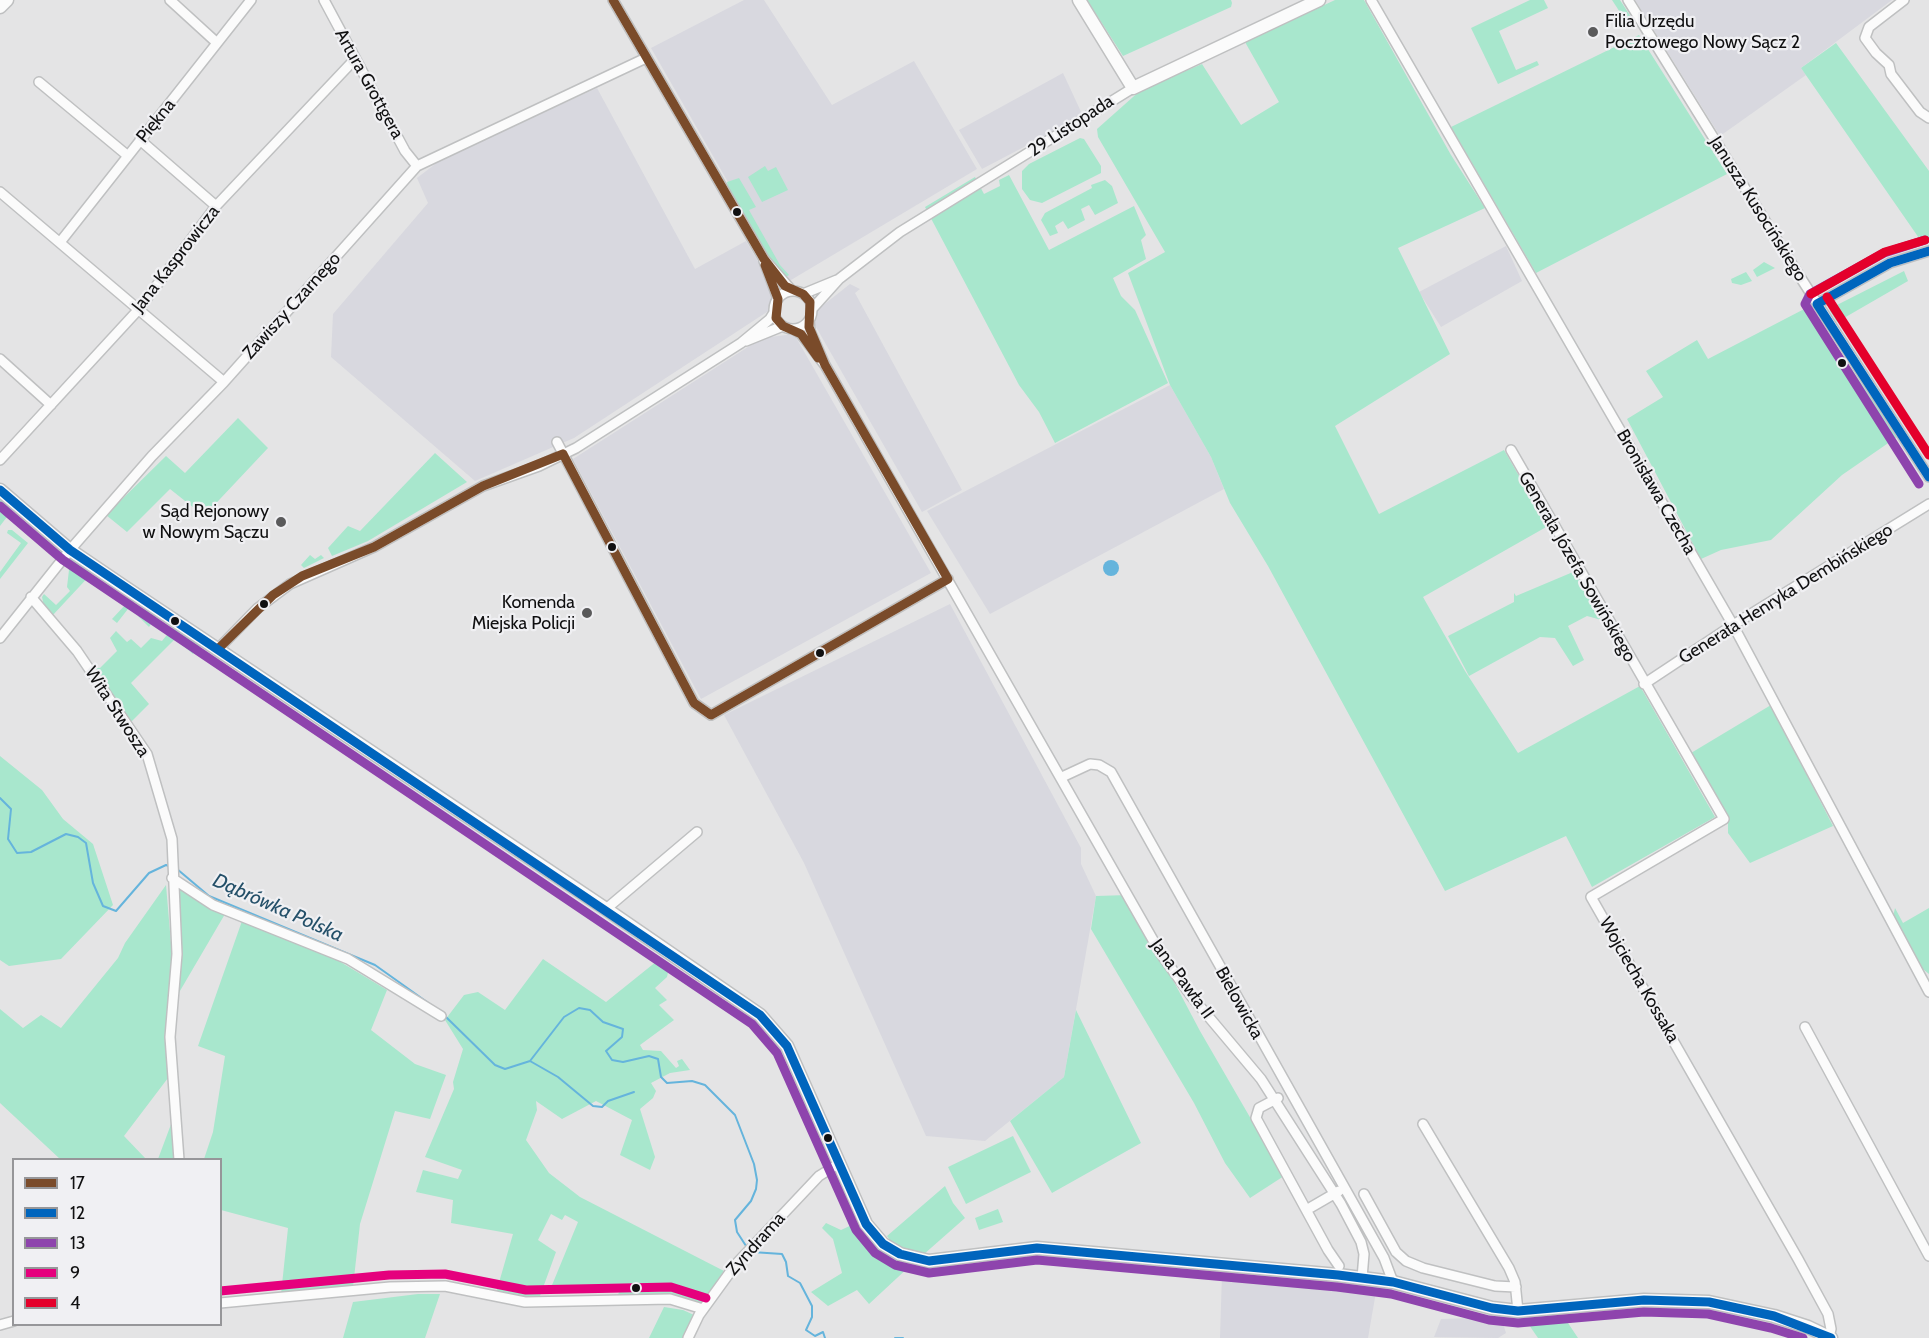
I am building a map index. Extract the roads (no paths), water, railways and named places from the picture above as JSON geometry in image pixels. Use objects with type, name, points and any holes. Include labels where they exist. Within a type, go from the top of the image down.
[{"type":"street","points":[[0,8],[7,0]]},
{"type":"street","points":[[170,0],[216,42]]},
{"type":"street","name":"Piękna","points":[[61,241],[251,0]]},
{"type":"street","name":"Artura Grottgera","points":[[324,0],[405,151],[417,166]]},
{"type":"street","points":[[219,648],[258,608],[302,576],[374,547],[483,486],[563,454],[741,343],[770,319],[775,311],[778,298],[764,259],[613,0]]},
{"type":"street","points":[[1079,0],[1133,88]]},
{"type":"street","name":"29 Listopada","points":[[812,309],[839,279],[900,232],[1133,88],[1318,0]]},
{"type":"street","name":"Bronisława Czecha","points":[[1371,0],[1733,625],[1929,992]]},
{"type":"street","name":"Janusza Kusocińskiego","points":[[1628,0],[1817,304],[1928,473]]},
{"type":"street","points":[[1904,0],[1869,27],[1865,38],[1889,65],[1891,74],[1920,112],[1929,118]]},
{"type":"street","name":"Zawiszy Czarnego","points":[[0,638],[70,549],[152,456],[224,382],[417,166],[646,58]]},
{"type":"street","name":"Jana Kasprowicza","points":[[0,460],[139,309],[216,206],[355,59]]},
{"type":"street","points":[[39,82],[128,156]]},
{"type":"street","points":[[140,140],[216,206]]},
{"type":"street","points":[[2,198],[61,241],[224,382]]},
{"type":"street","points":[[1817,304],[1890,263],[1929,251]]},
{"type":"street","points":[[741,343],[788,327],[801,327],[809,320],[812,309],[803,294],[792,291],[764,259]]},
{"type":"street","name":"29 Listopada","points":[[803,294],[839,279]]},
{"type":"street","points":[[778,298],[792,291]]},
{"type":"street","points":[[775,311],[788,327]]},
{"type":"street","name":"Jana Pawła II","points":[[809,320],[810,332],[825,365],[1172,971],[1275,1100],[1334,1193],[1361,1242],[1364,1254],[1362,1278]]},
{"type":"street","name":"Jana Pawła II","points":[[788,327],[801,334],[825,365]]},
{"type":"street","points":[[0,359],[51,405]]},
{"type":"street","points":[[557,442],[693,703],[711,715],[948,579]]},
{"type":"street","name":"Generała Józefa Sowińskiego","points":[[1511,450],[1644,684]]},
{"type":"street","points":[[0,490],[70,549],[741,1000],[774,1029],[787,1047],[874,1235],[891,1250],[909,1258],[929,1261],[1037,1248],[1393,1281],[1492,1308],[1518,1311],[1644,1300],[1689,1301],[1725,1305],[1774,1316],[1830,1338]]},
{"type":"street","name":"Generała Henryka Dembińskiego","points":[[1644,684],[1733,625],[1929,504]]},
{"type":"street","name":"Wita Stwosza","points":[[31,597],[77,651],[147,754],[172,839],[177,954],[170,1037],[179,1158]]},
{"type":"street","name":"Wojciecha Kossaka","points":[[1644,684],[1724,819],[1591,897],[1828,1314],[1830,1338]]},
{"type":"street","name":"Bielowicka","points":[[1062,777],[1090,764],[1100,765],[1111,772],[1288,1092],[1384,1258],[1393,1281]]},
{"type":"street","points":[[606,909],[697,832]]},
{"type":"street","points":[[172,871],[213,905],[348,959],[441,1016]]},
{"type":"street","points":[[1805,1027],[1929,1256]]},
{"type":"street","points":[[1288,1092],[1259,1108],[1256,1118],[1339,1266]]},
{"type":"street","points":[[1423,1124],[1509,1268],[1516,1287],[1518,1311]]},
{"type":"street","name":"Zyndrama","points":[[688,1338],[703,1309],[750,1249],[819,1176],[840,1163]]},
{"type":"street","points":[[1308,1209],[1344,1188]]},
{"type":"street","points":[[1364,1194],[1396,1252],[1406,1261],[1423,1268],[1495,1286],[1516,1287]]},
{"type":"street","points":[[222,1303],[390,1287],[445,1286],[525,1302],[670,1299],[703,1309]]},
{"type":"water","points":[[1111,560],[1119,568],[1111,576],[1103,568]]},
{"type":"waterway","name":"Dąbrówka Polska","points":[[0,798],[11,809],[8,839],[17,853],[31,852],[66,834],[78,837],[86,843],[93,883],[103,906],[116,911],[149,873],[166,865],[171,867]]},
{"type":"waterway","name":"Dąbrówka Polska","points":[[177,869],[209,896],[375,965],[434,1007]]},
{"type":"waterway","name":"Dąbrówka Polska","points":[[446,1017],[495,1065],[505,1069],[530,1061],[564,1017],[579,1008],[590,1010],[603,1022],[623,1029],[622,1037],[606,1051],[612,1060],[623,1062],[649,1056],[658,1059],[661,1077],[667,1083],[692,1081],[705,1085],[735,1115],[754,1164],[756,1189],[751,1201],[735,1220],[737,1232],[748,1249]]},
{"type":"waterway","points":[[530,1061],[558,1077],[593,1106],[602,1107],[608,1101],[634,1092]]},
{"type":"waterway","name":"Dąbrówka Polska","points":[[752,1252],[782,1254],[788,1276],[800,1283],[812,1306],[812,1317],[806,1330],[815,1336],[823,1332],[825,1338]]},
{"type":"waterway","name":"Dąbrówka Polska","points":[[895,1338],[903,1338]]},
{"type":"place","name":"Filia Urzędu Pocztowego Nowy Sącz 2","points":[[1593,32]]},
{"type":"place","name":"Sąd Rejonowy w Nowym Sączu","points":[[281,522]]},
{"type":"place","name":"Komenda Miejska Policji","points":[[587,613]]}]
